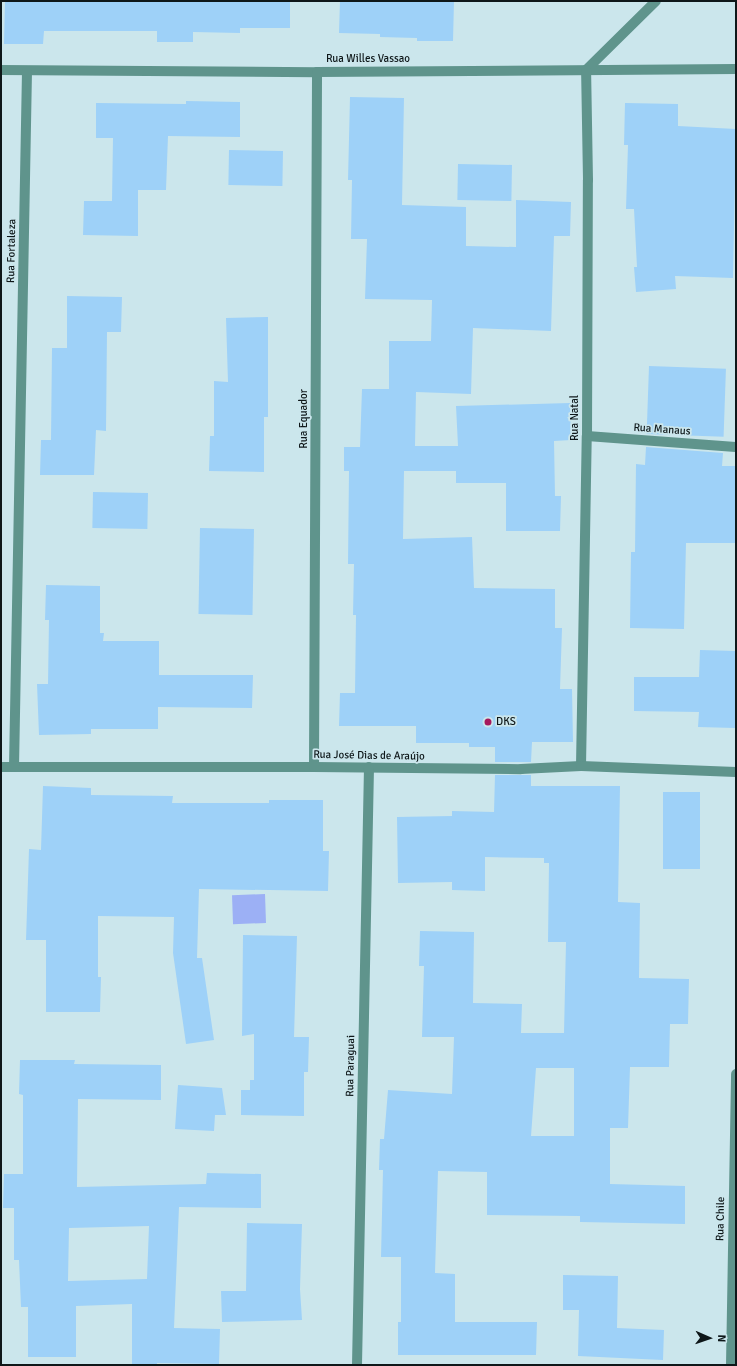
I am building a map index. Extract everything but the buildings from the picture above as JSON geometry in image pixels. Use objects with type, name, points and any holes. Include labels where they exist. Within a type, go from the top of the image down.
[{"type":"street","points":[[586,70],[656,1]]},
{"type":"street","name":"Rua Willes Vassao","points":[[1,70],[317,72],[736,69]]},
{"type":"street","name":"Rua Natal","points":[[581,766],[587,436],[588,180],[586,70]]},
{"type":"street","name":"Rua Fortaleza","points":[[14,767],[27,71]]},
{"type":"street","name":"Rua Equador","points":[[314,767],[317,72]]},
{"type":"street","name":"Rua Manaus","points":[[587,436],[736,447]]},
{"type":"street","name":"Rua José Dias de Araújo","points":[[1,767],[369,767],[522,769],[581,766],[736,772]]},
{"type":"street","name":"Rua Paraguai","points":[[358,1365],[369,767]]},
{"type":"street","name":"Rua Chile","points":[[731,1365],[736,1074]]},
{"type":"water","points":[[265,894],[266,923],[233,924],[232,895]]},
{"type":"place","name":"DKS","points":[[488,722]]}]
